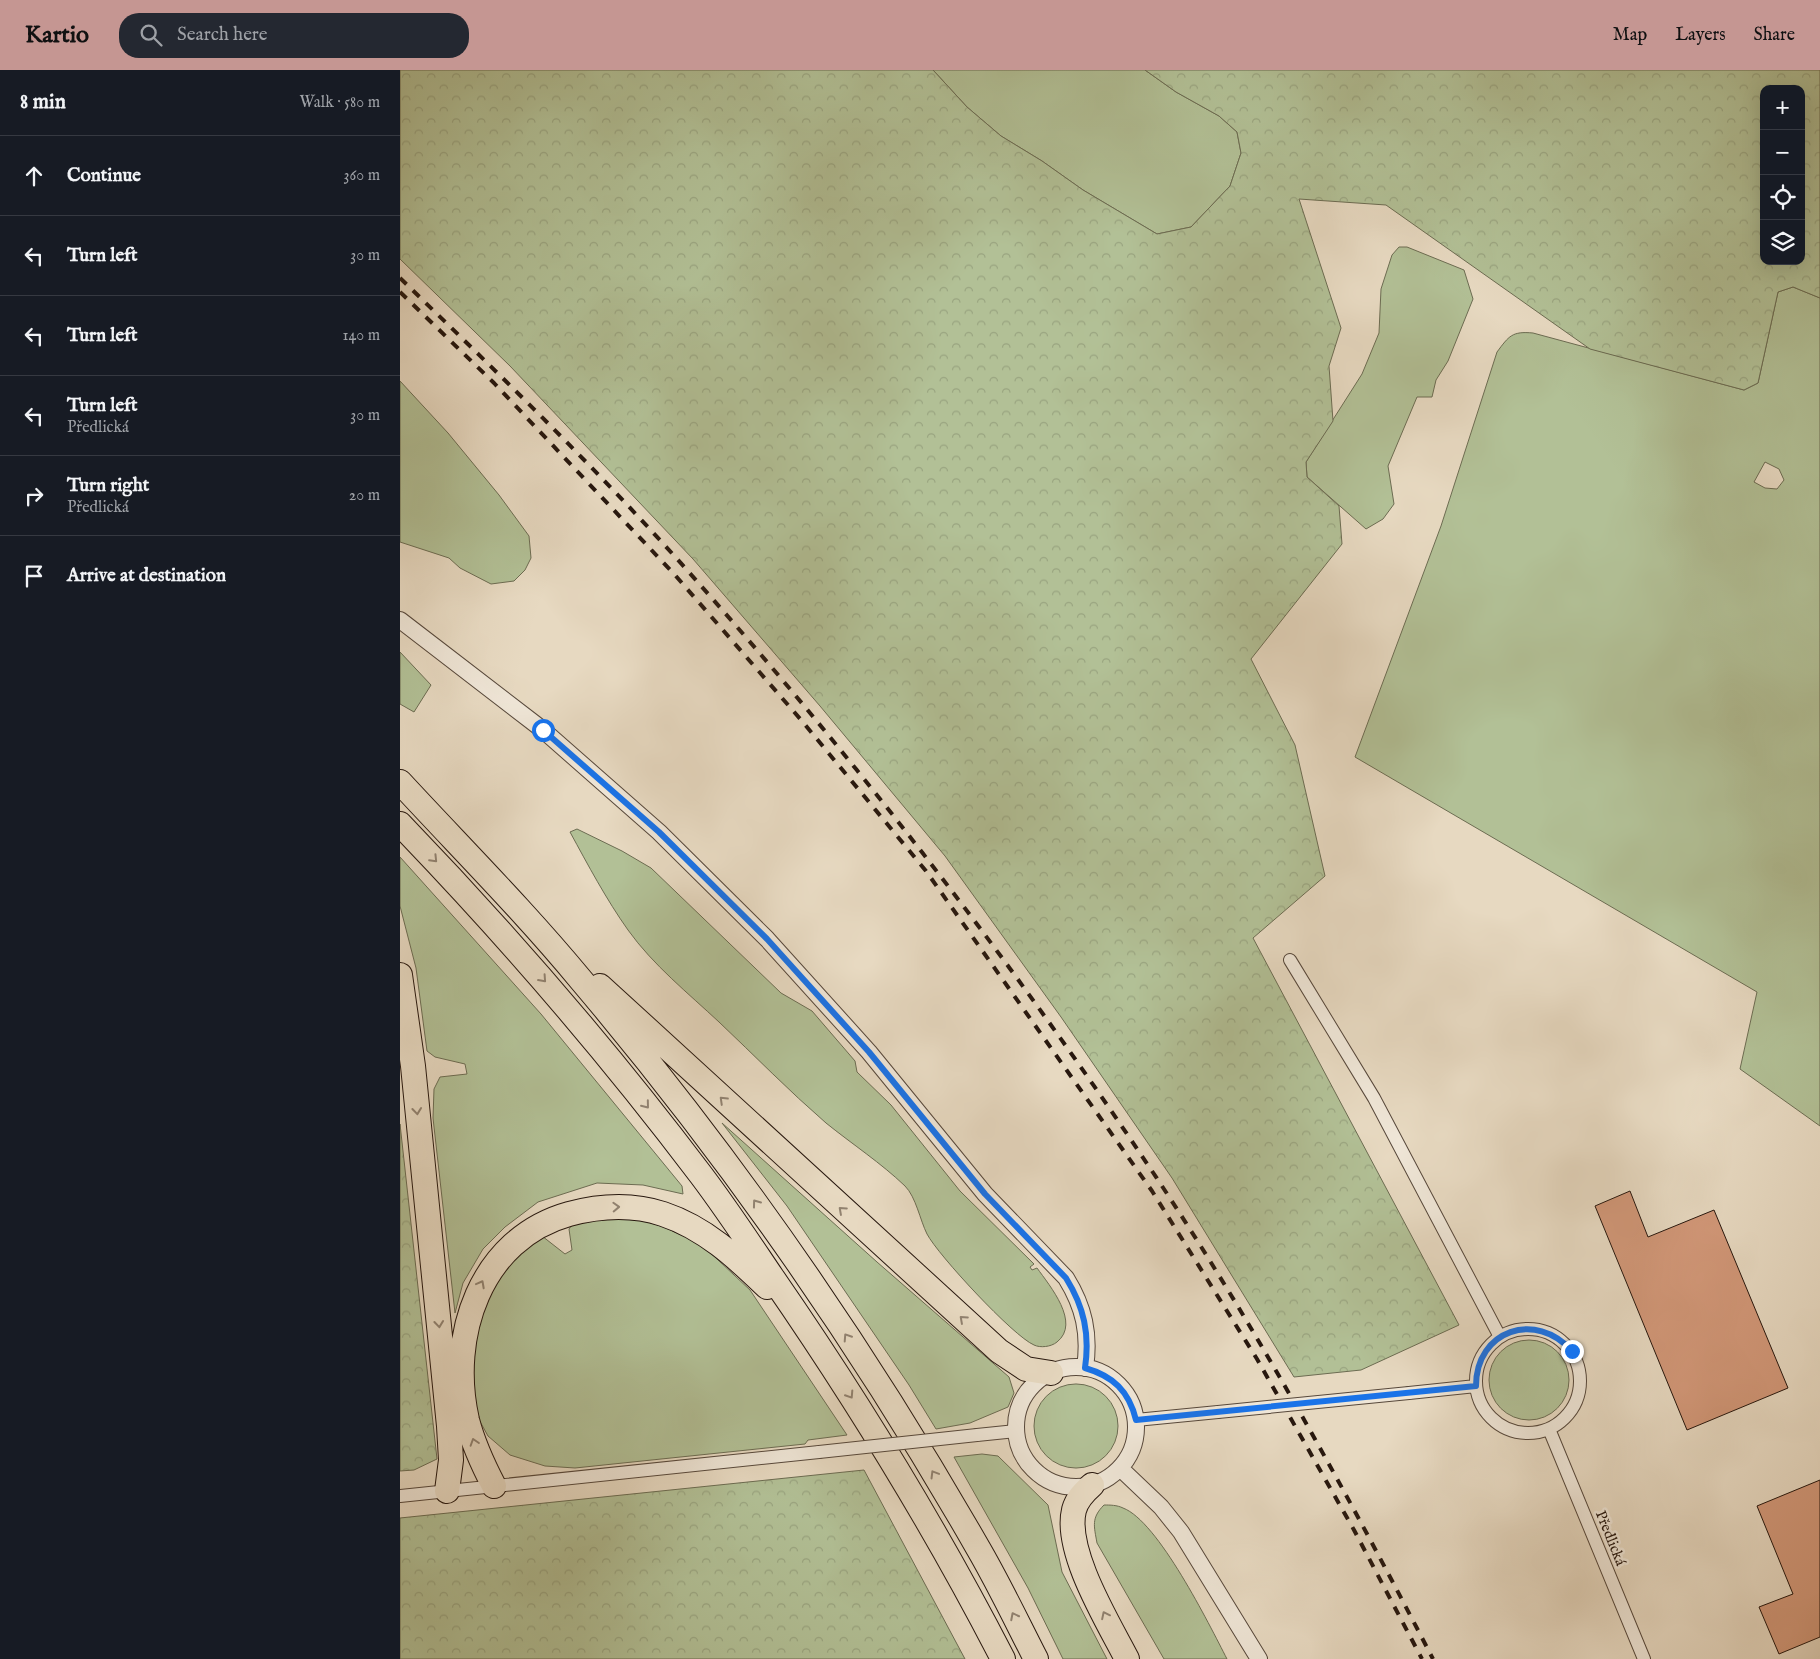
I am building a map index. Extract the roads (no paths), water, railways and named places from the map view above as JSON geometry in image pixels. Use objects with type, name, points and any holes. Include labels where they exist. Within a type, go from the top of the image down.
[{"type":"highway","points":[[400,782],[582,980],[696,1124],[782,1238],[894,1409],[979,1549],[1036,1659]]},
{"type":"highway","points":[[400,824],[463,889],[556,994],[702,1176],[805,1324],[877,1436],[958,1571],[1003,1659]]},
{"type":"highway","points":[[537,930],[656,1036],[736,1112],[999,1351],[1026,1368],[1051,1373]]},
{"type":"highway","points":[[400,975],[413,1066],[449,1426],[451,1460],[448,1491]]},
{"type":"highway","points":[[494,1486],[482,1464],[468,1420],[461,1367],[465,1334],[476,1294],[494,1264],[507,1249],[538,1227],[558,1217],[600,1208],[630,1208],[662,1213],[702,1232],[725,1248],[805,1324]]},
{"type":"highway","points":[[1092,1485],[1082,1494],[1074,1509],[1075,1542],[1085,1574],[1126,1659]]},
{"type":"street","points":[[400,620],[543,730],[659,832],[767,939],[869,1052],[985,1194],[1066,1278],[1077,1298],[1086,1325],[1085,1368]]},
{"type":"street","points":[[1290,960],[1374,1098],[1500,1337]]},
{"type":"street","points":[[1521,1329],[1533,1329],[1555,1336],[1572,1351],[1580,1373],[1579,1396],[1568,1416],[1549,1429],[1528,1433],[1506,1428],[1489,1415],[1478,1397],[1476,1386],[1481,1358],[1486,1350],[1500,1337],[1521,1329]]},
{"type":"street","points":[[1067,1368],[1085,1368],[1109,1377],[1119,1385],[1133,1407],[1136,1420],[1135,1441],[1129,1455],[1120,1468],[1102,1481],[1092,1485],[1068,1487],[1046,1480],[1037,1473],[1022,1454],[1016,1432],[1017,1414],[1024,1397],[1036,1383],[1051,1373],[1067,1368]]},
{"type":"street","points":[[1136,1420],[1476,1386]]},
{"type":"street","name":"Předlická","points":[[1549,1429],[1644,1659]]},
{"type":"street","points":[[400,1496],[1016,1432]]},
{"type":"street","points":[[1120,1468],[1161,1507],[1181,1532],[1259,1659]]},
{"type":"railway","points":[[400,278],[582,458],[687,570],[751,643],[875,792],[993,945],[1106,1103],[1160,1183],[1233,1299],[1303,1418],[1433,1659]]},
{"type":"railway","points":[[400,292],[494,383],[675,575],[802,721],[926,871],[1152,1191],[1257,1359],[1354,1530],[1422,1659]]}]
